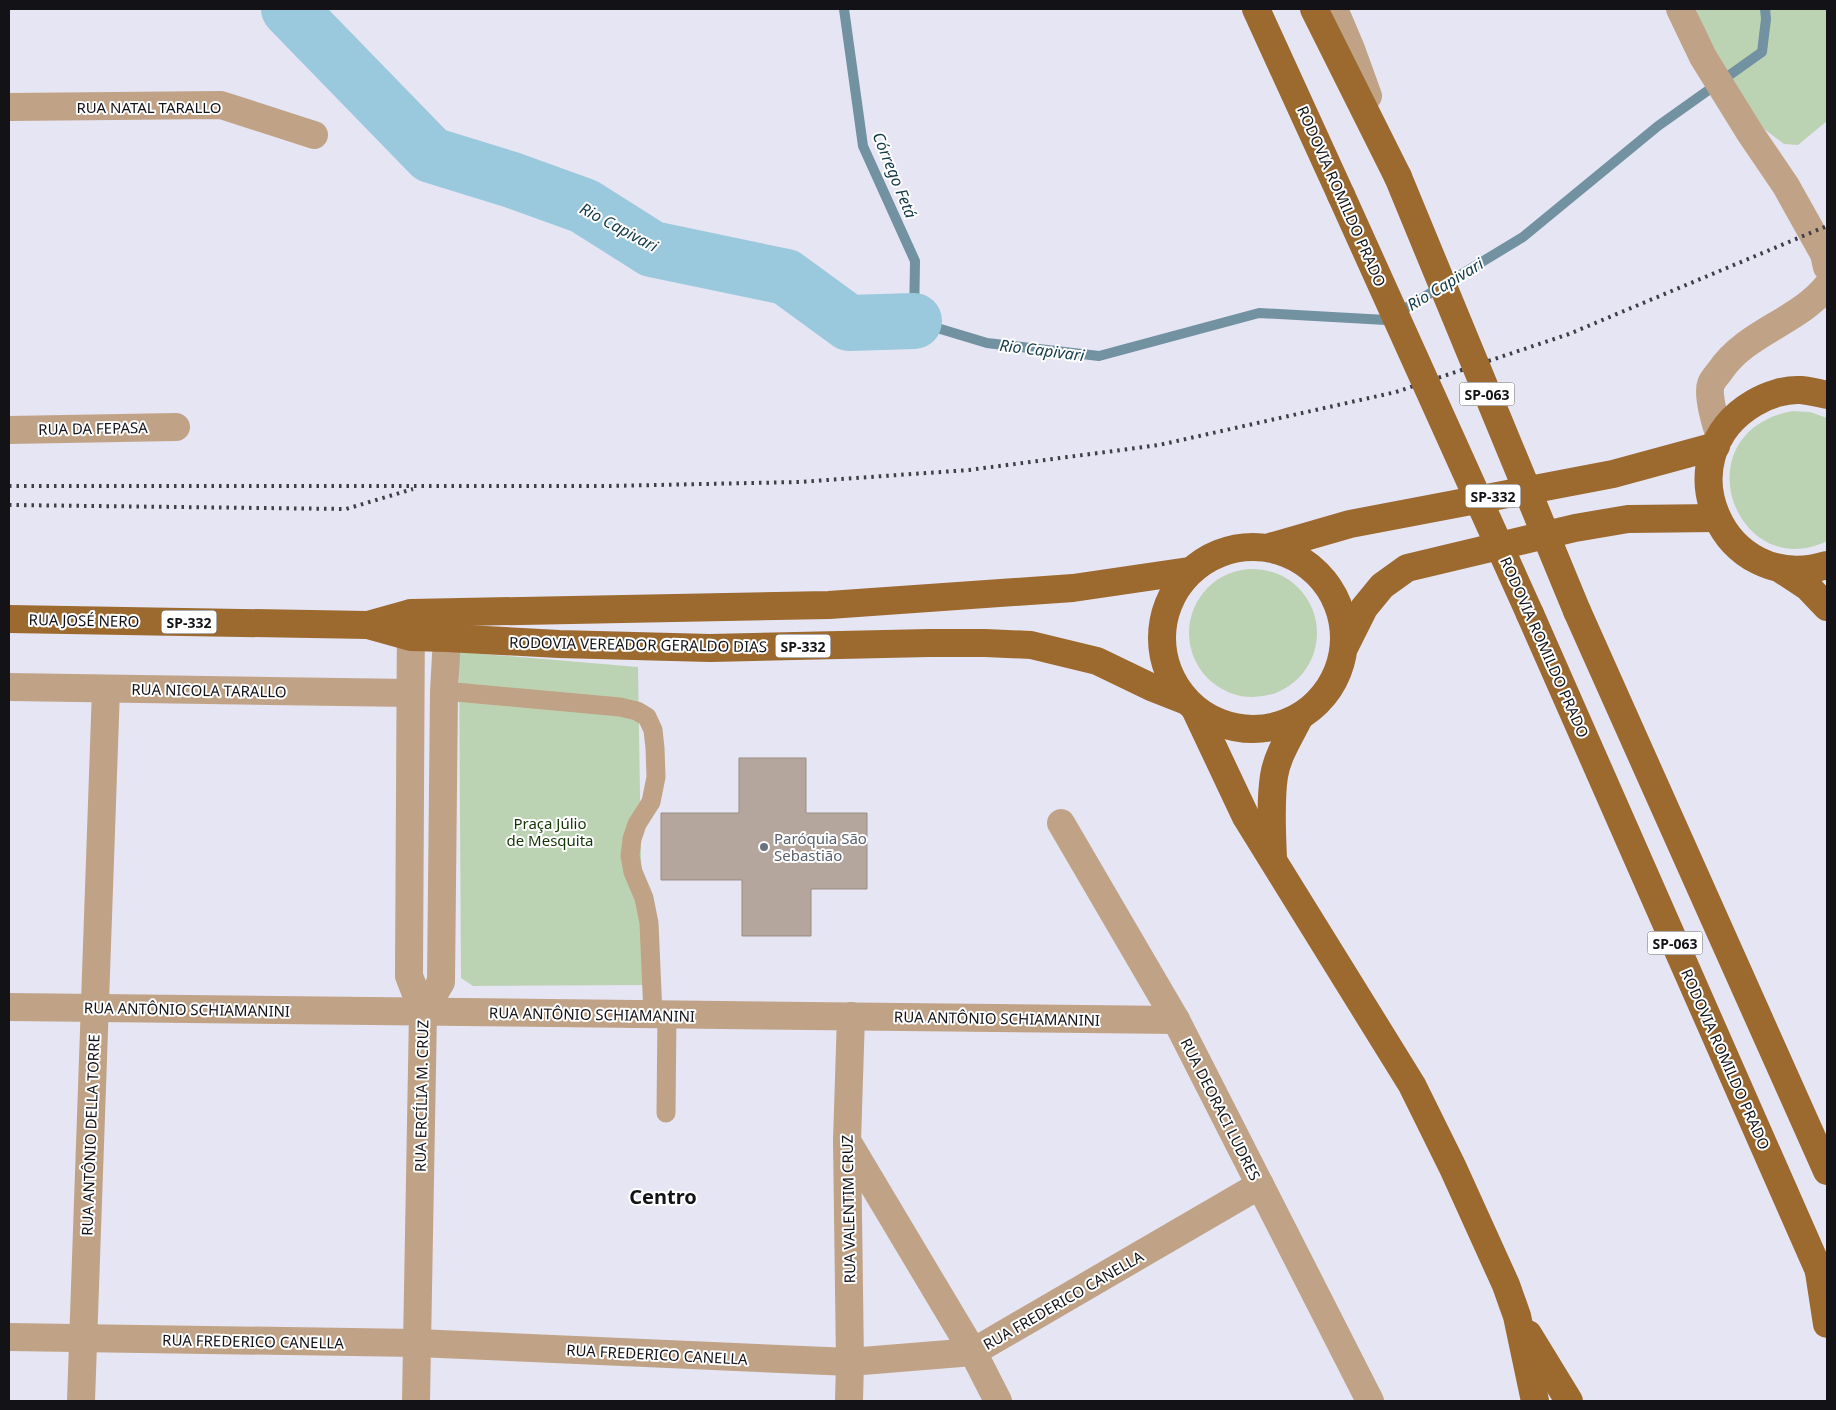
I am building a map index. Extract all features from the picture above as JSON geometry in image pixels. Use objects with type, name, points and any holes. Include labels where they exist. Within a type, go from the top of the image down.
[{"type":"main road","name":"RODOVIA ROMILDO PRADO","points":[[1256,9],[1530,614],[1823,1280],[1827,1324]]},
{"type":"main road","name":"SP-063","points":[[1314,9],[1394,169],[1577,611],[1827,1171]]},
{"type":"main road","points":[[1827,395],[1800,390],[1768,395],[1740,411],[1718,441],[1709,470],[1710,495],[1717,518],[1733,542],[1755,560],[1782,570],[1808,587],[1827,607]]},
{"type":"main road","name":"SP-332","points":[[1717,518],[1628,519],[1592,525],[1407,568],[1382,586],[1364,608],[1344,646],[1330,688],[1299,718],[1274,728],[1246,731],[1220,725],[1190,705],[1166,669],[1161,634],[1169,600],[1189,571],[1227,550],[1270,547],[1350,524],[1613,474],[1718,441]]},
{"type":"main road","name":"SP-332","points":[[1270,547],[1301,560],[1326,582],[1341,612],[1344,646]]},
{"type":"main road","points":[[1782,570],[1811,570],[1827,566]]},
{"type":"main road","name":"RODOVIA VEREADOR GERALDO DIAS","points":[[411,625],[446,625],[829,605],[1073,588],[1189,571]]},
{"type":"main road","name":"RUA JOSÉ NERO","points":[[9,619],[411,625]]},
{"type":"main road","name":"RODOVIA VEREADOR GERALDO DIAS","points":[[446,625],[559,644],[710,648],[929,643],[984,643],[1031,646],[1097,661],[1190,705]]},
{"type":"main road","points":[[1190,705],[1246,817],[1412,1085],[1453,1168],[1506,1285],[1517,1316],[1535,1401]]},
{"type":"main road","points":[[1273,860],[1272,817],[1274,775],[1299,718]]},
{"type":"main road","points":[[1517,1316],[1569,1401]]},
{"type":"street","points":[[1334,9],[1351,49],[1394,169]]},
{"type":"street","points":[[1680,9],[1703,58],[1786,186],[1824,254],[1827,267]]},
{"type":"street","name":"RUA NATAL TARALLO","points":[[9,107],[221,105],[314,135]]},
{"type":"street","points":[[1718,441],[1711,384],[1727,360],[1755,338],[1818,298],[1827,286]]},
{"type":"street","name":"RUA DA FEPASA","points":[[9,430],[176,427]]},
{"type":"street","name":"RUA ERCÍLIA M. CRUZ","points":[[411,625],[409,976],[416,1012],[416,1401]]},
{"type":"street","points":[[416,1012],[441,982],[446,625]]},
{"type":"street","name":"RUA NICOLA TARALLO","points":[[9,687],[410,692]]},
{"type":"street","name":"RUA ANTÔNIO DELLA TORRE","points":[[81,1401],[106,689]]},
{"type":"street","name":"RUA DEORACI LUDRES","points":[[1061,823],[1176,1020],[1370,1401]]},
{"type":"street","name":"RUA ANTÔNIO SCHIAMANINI","points":[[9,1007],[1176,1020]]},
{"type":"street","name":"RUA VALENTIM CRUZ","points":[[848,1401],[850,1362],[847,1141],[851,1016]]},
{"type":"street","points":[[847,1141],[972,1352],[998,1401]]},
{"type":"street","name":"RUA FREDERICO CANELLA","points":[[9,1338],[417,1343],[850,1362],[972,1352],[1260,1185]]},
{"type":"lane","points":[[444,691],[620,707],[637,711],[647,717],[653,730],[656,777],[651,802],[638,824],[632,839],[630,856],[633,872],[644,898],[649,923],[660,1015],[666,1113]]},
{"type":"green space","points":[[1696,9],[1827,9],[1827,121],[1798,145],[1784,144],[1764,129],[1717,70]]},
{"type":"green space","points":[[1792,411],[1810,412],[1827,418],[1827,541],[1795,549],[1768,542],[1747,525],[1733,501],[1730,474],[1737,447],[1757,425]]},
{"type":"green space","points":[[1253,569],[1266,570],[1278,574],[1298,588],[1312,608],[1316,620],[1316,646],[1312,658],[1298,678],[1278,692],[1266,696],[1253,697],[1240,696],[1228,692],[1208,678],[1194,658],[1190,646],[1189,633],[1190,620],[1194,608],[1208,588],[1228,574],[1240,570]]},
{"type":"green space","name":"Praça Júlio de Mesquita","points":[[459,652],[638,667],[643,985],[473,986],[461,978]]},
{"type":"building","name":"Paróquia São Sebastião","points":[[739,758],[806,758],[806,813],[867,813],[867,889],[811,889],[811,936],[742,936],[742,880],[661,880],[661,813],[739,813]]},
{"type":"waterway","name":"Rio Capivari","points":[[289,9],[431,155],[512,180],[584,206],[652,249],[786,277],[849,323],[914,321]]},
{"type":"waterway","name":"Rio Capivari","points":[[844,9],[863,146],[915,261],[914,321],[987,343],[1099,356],[1259,313],[1386,320],[1523,237],[1658,126],[1762,52],[1766,19],[1765,9]]},
{"type":"railway","points":[[9,486],[608,486],[799,482],[969,470],[1159,445],[1396,392],[1569,334],[1827,226]]},
{"type":"railway","points":[[9,505],[346,509],[413,489]]},
{"type":"place","name":"Paróquia São Sebastião","points":[[764,847]]},
{"type":"district","name":"Centro","points":[[663,1196]]},
{"type":"water label","name":"Córrego Fetá","points":[[895,175]]}]
